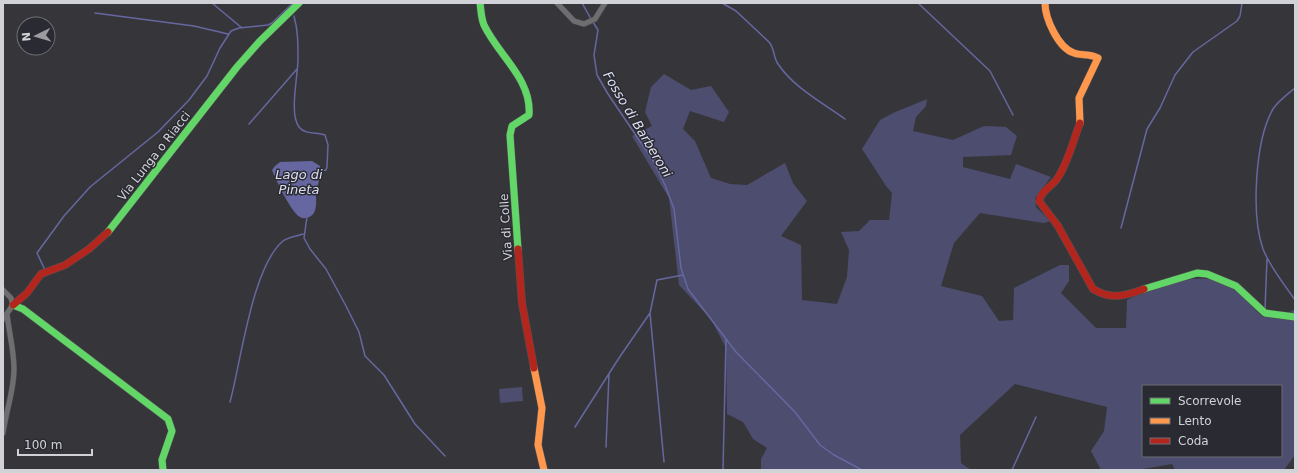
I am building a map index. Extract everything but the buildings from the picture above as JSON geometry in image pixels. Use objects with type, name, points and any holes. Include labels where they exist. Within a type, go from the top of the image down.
[{"type":"street","name":"Via Lunga o Riacci","points":[[13,305],[27,293],[41,274],[65,265],[108,232],[260,40],[299,3]]},
{"type":"street","name":"Via di Colle","points":[[480,3],[484,24],[519,76],[531,108],[529,115],[512,126],[510,135],[522,303],[542,408],[538,445],[544,470]]},
{"type":"street","points":[[557,3],[574,21],[584,24],[592,21],[605,3]]},
{"type":"street","points":[[1044,3],[1045,10],[1065,48],[1074,53],[1093,54],[1098,58],[1079,98],[1078,104],[1080,123],[1063,168],[1056,180],[1040,196],[1039,201],[1058,226],[1084,275],[1094,289],[1103,295],[1118,297],[1129,295],[1149,287],[1161,285],[1197,273],[1207,274],[1236,286],[1264,313],[1295,317]]},
{"type":"street","points":[[3,290],[11,298],[13,305]]},
{"type":"street","points":[[3,433],[14,368],[5,316],[13,305]]},
{"type":"street","points":[[13,305],[23,309],[168,419],[172,431],[162,460],[163,470]]},
{"type":"shaded area","points":[[664,74],[691,90],[711,86],[729,112],[724,122],[690,111],[683,129],[695,141],[711,178],[730,184],[747,185],[785,163],[793,183],[807,201],[781,236],[801,245],[802,300],[837,304],[847,277],[849,250],[841,232],[859,231],[870,220],[889,220],[892,193],[862,149],[880,120],[927,99],[926,106],[916,117],[913,131],[953,140],[984,126],[1006,127],[1017,136],[1011,155],[963,157],[963,167],[1010,179],[1016,164],[1051,177],[1035,198],[1036,207],[1050,221],[1044,223],[980,213],[954,243],[941,286],[982,296],[999,321],[1013,320],[1014,288],[1060,265],[1069,265],[1069,281],[1061,293],[1096,328],[1126,328],[1127,300],[1161,286],[1188,280],[1213,280],[1223,283],[1239,294],[1263,317],[1281,317],[1295,309],[1295,455],[1284,470],[1175,470],[1172,464],[1137,470],[1101,470],[1091,451],[1104,431],[1107,407],[1015,384],[960,435],[961,463],[971,470],[761,470],[761,459],[767,448],[753,439],[743,422],[727,414],[726,348],[711,319],[679,285],[669,198],[632,136],[652,126],[645,112],[651,87]]},
{"type":"shaded area","points":[[522,387],[523,401],[500,403],[499,389]]},
{"type":"water","name":"Lago di Pineta","points":[[312,161],[320,166],[316,206],[313,214],[308,218],[304,218],[296,214],[292,209],[272,170],[280,162]]},
{"type":"waterway","points":[[212,3],[242,28]]},
{"type":"waterway","points":[[45,270],[37,253],[64,216],[90,187],[158,132],[189,100],[207,76],[220,48],[231,31],[239,28],[268,25],[293,3]]},
{"type":"waterway","name":"Fosso di Barberoni","points":[[582,3],[591,19]]},
{"type":"waterway","points":[[722,3],[736,11],[769,42],[778,64],[800,88],[845,119]]},
{"type":"waterway","points":[[918,3],[990,71],[1013,115]]},
{"type":"waterway","points":[[1121,228],[1147,129],[1160,108],[1175,75],[1193,52],[1237,21],[1240,16],[1242,3]]},
{"type":"waterway","points":[[95,13],[194,26],[228,34]]},
{"type":"waterway","points":[[294,16],[297,32],[298,53],[294,104],[296,121],[299,127],[304,131],[325,135],[328,145],[327,167],[326,170],[319,171]]},
{"type":"waterway","name":"Fosso di Barberoni","points":[[593,22],[598,30],[594,55],[597,75],[608,94],[654,162],[665,185],[674,209],[681,268],[688,289],[736,352],[795,412],[820,445],[834,455],[862,470]]},
{"type":"waterway","points":[[249,124],[297,69]]},
{"type":"waterway","points":[[1295,88],[1275,106],[1267,123],[1262,139],[1259,158],[1256,198],[1259,234],[1263,249],[1273,269],[1295,300]]},
{"type":"waterway","points":[[307,217],[304,238],[310,249],[326,269],[346,306],[359,332],[365,356],[384,375],[415,424],[445,456]]},
{"type":"waterway","points":[[230,402],[249,316],[263,272],[272,254],[283,241],[303,234]]},
{"type":"waterway","points":[[1265,309],[1267,259]]},
{"type":"waterway","points":[[664,462],[650,313],[657,280],[683,275]]},
{"type":"waterway","points":[[575,427],[650,313]]},
{"type":"waterway","points":[[723,470],[726,339]]},
{"type":"waterway","points":[[606,447],[609,374]]},
{"type":"waterway","name":"Fosso di Barberoni","points":[[1012,470],[1036,417]]},
{"type":"traffic: fast","points":[[108,232],[237,67],[260,41],[299,3]]},
{"type":"traffic: fast","points":[[480,3],[484,25],[520,79],[529,102],[529,115],[512,126],[510,135],[518,249]]},
{"type":"traffic: fast","points":[[1144,289],[1197,273],[1207,274],[1236,286],[1265,313],[1295,317]]},
{"type":"traffic: fast","points":[[13,305],[23,309],[168,419],[172,431],[162,460],[163,470]]},
{"type":"traffic: slow","points":[[1045,3],[1050,24],[1063,45],[1074,53],[1098,58],[1079,98],[1080,123]]},
{"type":"traffic: slow","points":[[534,368],[542,408],[538,445],[544,470]]},
{"type":"traffic: jam","points":[[1080,123],[1061,173],[1055,182],[1042,194],[1039,201],[1058,226],[1093,289],[1112,296],[1131,294],[1144,289]]},
{"type":"traffic: jam","points":[[13,305],[27,293],[41,274],[65,265],[89,249],[108,232]]},
{"type":"traffic: jam","points":[[518,249],[522,303],[534,368]]}]
